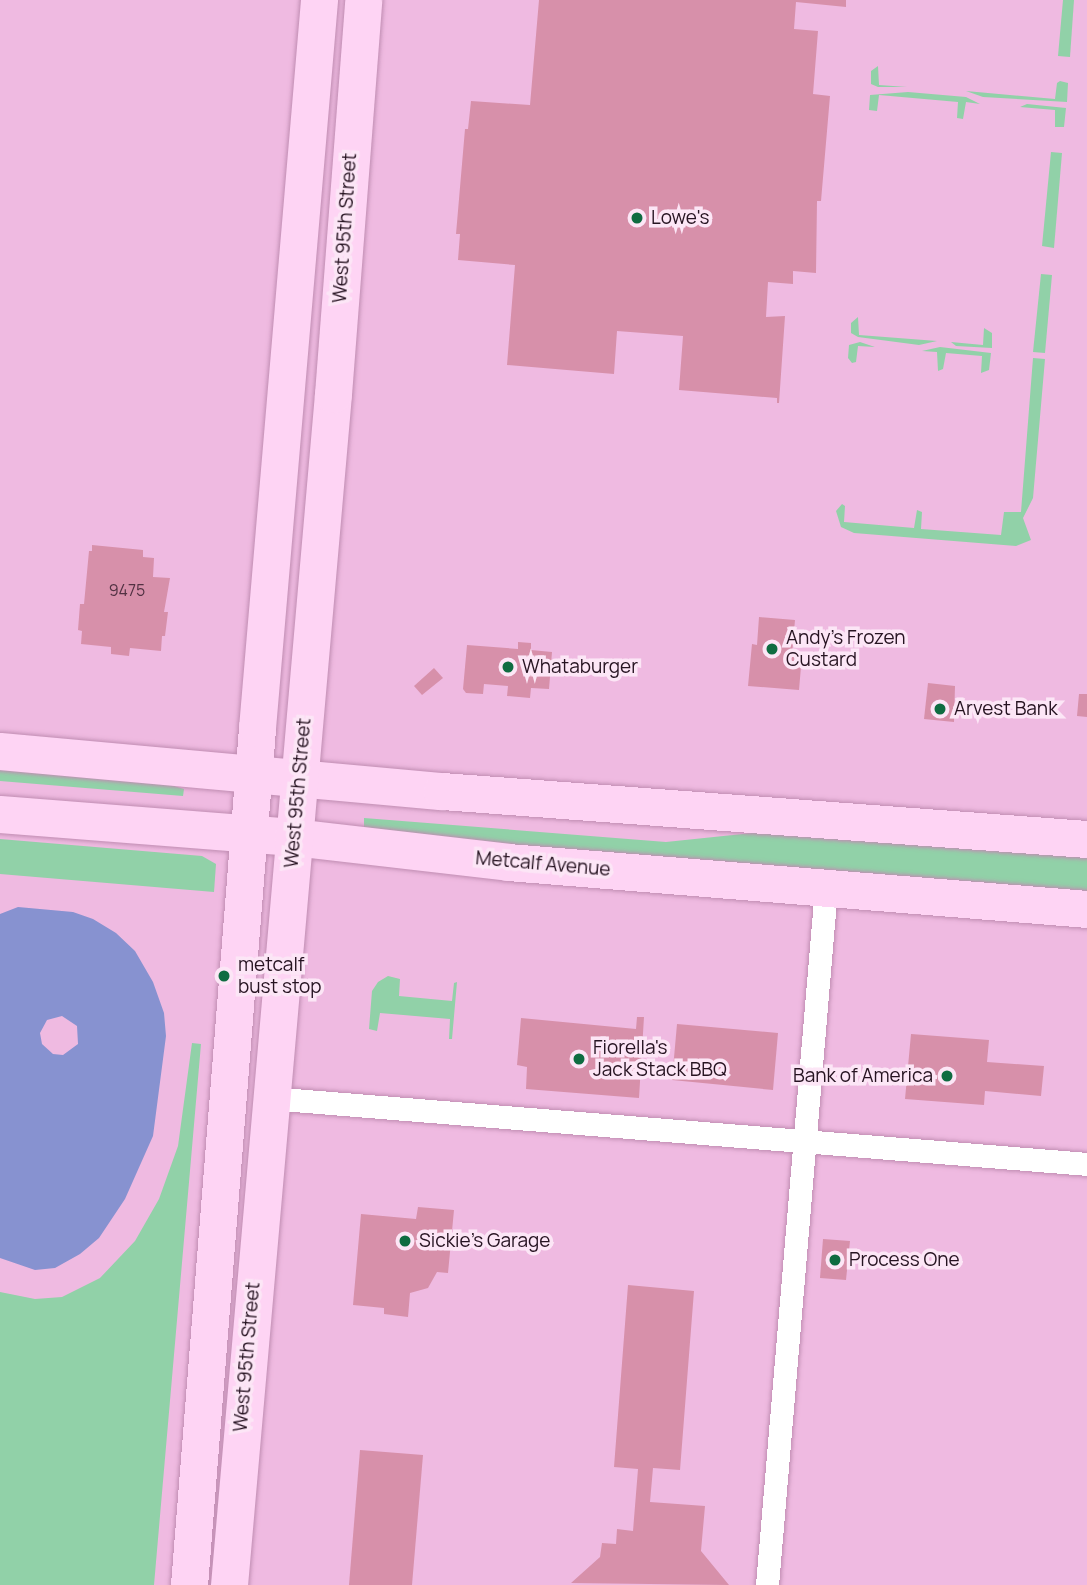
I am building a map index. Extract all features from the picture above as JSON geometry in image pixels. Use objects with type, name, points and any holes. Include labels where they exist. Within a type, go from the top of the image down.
[{"type":"main road","name":"West 95th Street","points":[[189,1585],[319,0]]},
{"type":"main road","name":"West 95th Street","points":[[229,1585],[269,1098],[333,394],[363,0]]},
{"type":"main road","points":[[301,205],[311,205],[319,212],[314,342],[321,371],[333,394]]},
{"type":"main road","points":[[0,751],[298,779],[1087,839]]},
{"type":"main road","name":"Metcalf Avenue","points":[[0,814],[293,837],[508,862],[1087,909]]},
{"type":"street","points":[[767,1585],[826,888]]},
{"type":"street","points":[[269,1098],[1087,1164]]},
{"type":"green space","points":[[1063,0],[1074,0],[1070,57],[1058,56]]},
{"type":"green space","points":[[878,66],[879,85],[907,87],[878,87],[871,84],[871,71]]},
{"type":"green space","points":[[1057,83],[1068,83],[1067,102],[983,97],[966,91],[1055,99]]},
{"type":"green space","points":[[908,92],[966,97],[980,104],[966,102],[963,119],[957,118],[958,102],[879,95],[877,111],[869,110],[870,95]]},
{"type":"green space","points":[[1027,104],[1066,108],[1064,127],[1055,127],[1055,110],[1020,107]]},
{"type":"green space","points":[[1051,152],[1062,153],[1054,248],[1042,246]]},
{"type":"green space","points":[[1041,274],[1052,275],[1045,353],[1033,352]]},
{"type":"green space","points":[[858,317],[859,335],[937,341],[919,345],[858,337],[851,333],[851,323]]},
{"type":"green space","points":[[984,328],[992,333],[992,348],[956,346],[951,342],[983,345]]},
{"type":"green space","points":[[860,342],[875,347],[858,346],[856,362],[852,363],[848,358],[849,345]]},
{"type":"green space","points":[[940,347],[991,353],[989,370],[981,373],[982,356],[946,353],[943,369],[938,371],[937,352],[922,351]]},
{"type":"green space","points":[[1033,358],[1045,359],[1033,498],[1023,518],[1031,540],[1016,546],[854,533],[841,527],[836,511],[842,504],[845,506],[844,522],[914,528],[917,510],[922,512],[921,529],[1001,535],[1004,512],[1021,512]]},
{"type":"green space","points":[[0,767],[164,783],[184,789],[183,796],[0,781]]},
{"type":"green space","points":[[364,818],[666,842],[771,831],[1087,856],[1087,891],[410,836],[364,827]]},
{"type":"green space","points":[[0,839],[202,856],[216,864],[214,892],[0,874]]},
{"type":"green space","points":[[388,976],[400,979],[399,996],[452,1001],[454,983],[457,982],[452,1039],[449,1039],[450,1019],[380,1013],[377,1031],[369,1029],[372,991],[378,982]]},
{"type":"green space","points":[[192,1043],[201,1044],[154,1585],[0,1585],[0,1292],[35,1299],[62,1297],[100,1278],[135,1241],[159,1199],[178,1146]]},
{"type":"water","points":[[18,907],[73,912],[93,919],[116,933],[135,951],[153,982],[164,1013],[166,1036],[153,1136],[125,1199],[99,1238],[80,1254],[55,1268],[35,1270],[0,1258],[0,914]],"holes":[[[62,1016],[77,1026],[78,1044],[63,1055],[53,1054],[42,1044],[40,1033],[47,1020]]]},
{"type":"building","name":"Lowe's","points":[[539,0],[846,0],[846,7],[796,2],[794,29],[818,31],[813,94],[830,96],[821,201],[817,201],[816,273],[793,271],[793,284],[768,282],[766,317],[785,316],[779,403],[777,398],[679,390],[683,336],[617,331],[614,374],[507,365],[515,265],[458,260],[460,234],[456,234],[465,129],[468,129],[471,101],[530,105]]},
{"type":"building","points":[[92,545],[143,550],[143,557],[154,558],[153,577],[170,578],[164,612],[168,612],[161,651],[130,648],[129,656],[111,654],[111,647],[81,644],[82,631],[78,630],[80,604],[84,604],[89,551],[92,551]]},
{"type":"building","name":"Andy's Frozen Custard","points":[[759,617],[795,620],[792,654],[802,655],[799,690],[748,686],[752,644],[757,645]]},
{"type":"building","name":"Whataburger","points":[[518,642],[531,643],[531,650],[552,652],[549,689],[531,688],[530,698],[507,696],[508,686],[484,684],[483,694],[466,693],[463,689],[467,645],[518,649]]},
{"type":"building","points":[[434,668],[443,678],[422,695],[414,686]]},
{"type":"building","name":"Arvest Bank","points":[[928,683],[955,686],[954,722],[924,719]]},
{"type":"building","points":[[1079,694],[1087,694],[1087,717],[1077,716]]},
{"type":"building","name":"Fiorella's Jack Stack BBQ","points":[[637,1017],[644,1017],[639,1098],[526,1089],[527,1067],[517,1065],[521,1018],[636,1029]]},
{"type":"building","points":[[677,1024],[778,1033],[773,1090],[672,1080]]},
{"type":"building","name":"Bank of America","points":[[911,1034],[989,1040],[987,1062],[1044,1066],[1041,1096],[985,1091],[984,1105],[905,1099]]},
{"type":"building","name":"Sickie's Garage","points":[[418,1207],[454,1210],[448,1273],[437,1272],[428,1288],[410,1293],[408,1317],[384,1314],[384,1308],[353,1305],[361,1214],[416,1219]]},
{"type":"building","name":"Process One","points":[[823,1239],[850,1241],[846,1280],[820,1278]]},
{"type":"building","points":[[628,1285],[694,1291],[680,1470],[653,1468],[650,1502],[705,1506],[701,1551],[729,1585],[571,1583],[600,1557],[602,1543],[616,1544],[617,1529],[633,1531],[638,1469],[614,1467]]},
{"type":"building","points":[[360,1450],[423,1455],[412,1585],[349,1585]]},
{"type":"place","name":"Lowe's","points":[[637,218]]},
{"type":"place","name":"Andy's Frozen Custard","points":[[772,649]]},
{"type":"place","name":"Whataburger","points":[[508,667]]},
{"type":"place","name":"Arvest Bank","points":[[940,709]]},
{"type":"place","name":"metcalf bust stop","points":[[224,976]]},
{"type":"place","name":"Fiorella's Jack Stack BBQ","points":[[579,1059]]},
{"type":"place","name":"Bank of America","points":[[947,1076]]},
{"type":"place","name":"Sickie's Garage","points":[[405,1241]]},
{"type":"place","name":"Process One","points":[[835,1260]]}]
